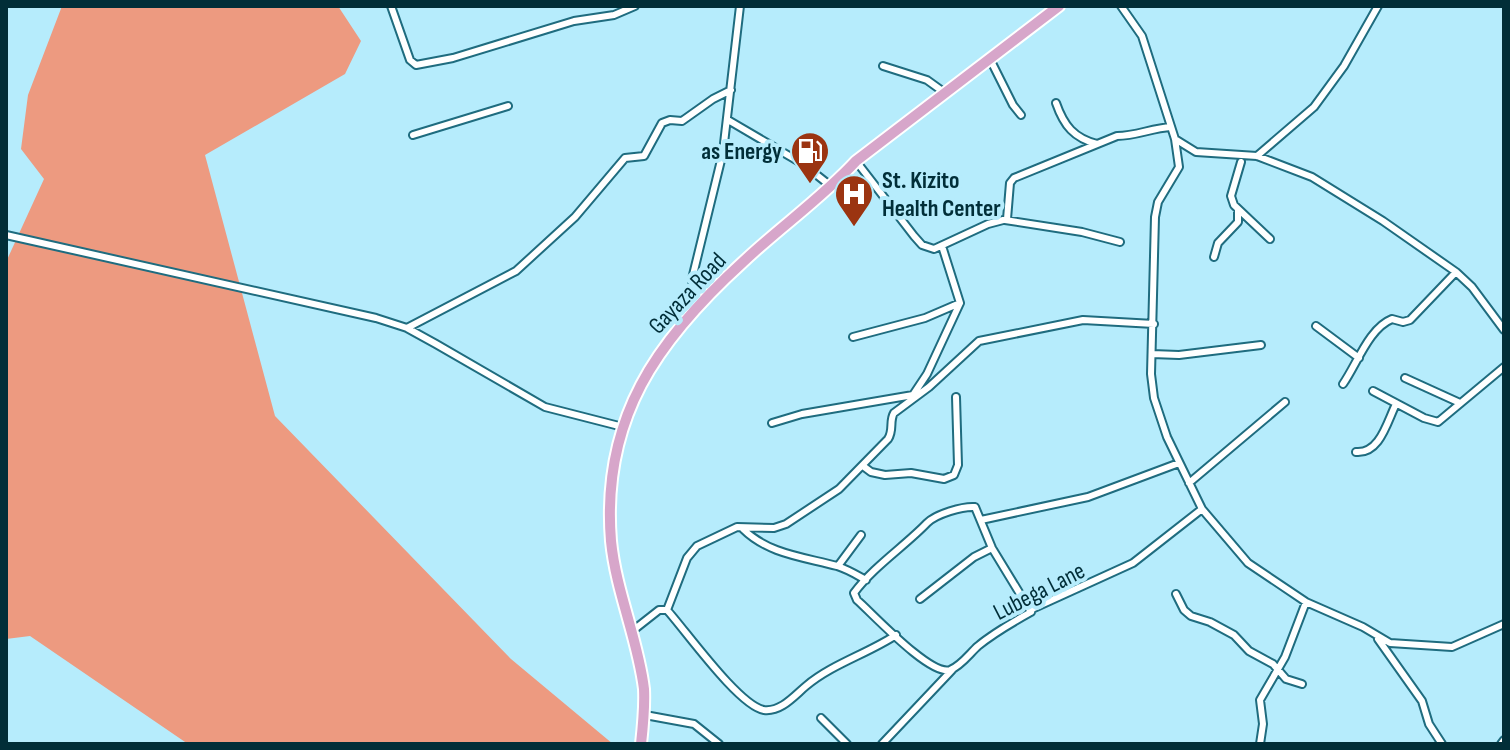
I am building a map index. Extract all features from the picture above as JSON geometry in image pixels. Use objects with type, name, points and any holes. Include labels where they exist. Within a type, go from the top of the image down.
[{"type":"main road","name":"Gayaza Road","points":[[641,744],[645,715],[640,668],[618,585],[610,523],[612,480],[623,427],[634,396],[648,371],[672,335],[744,260],[832,187],[856,161],[991,61],[1059,6]]},
{"type":"street","points":[[391,6],[410,60],[416,65],[453,58],[574,21],[622,13],[635,6]]},
{"type":"street","points":[[602,6],[604,16]]},
{"type":"street","points":[[695,310],[692,279],[723,152],[740,6]]},
{"type":"street","points":[[1121,6],[1142,36],[1175,139],[1179,167],[1158,202],[1152,247],[1154,398],[1167,437],[1202,509],[1248,563],[1306,602],[1395,644],[1444,648],[1473,640],[1504,624]]},
{"type":"street","points":[[1257,156],[1314,107],[1344,66],[1378,6]]},
{"type":"street","points":[[991,61],[1021,115]]},
{"type":"street","points":[[883,66],[927,80],[945,93]]},
{"type":"street","points":[[407,328],[516,271],[575,217],[625,158],[644,156],[662,123],[687,118],[731,90]]},
{"type":"street","points":[[1056,103],[1074,136],[1097,144]]},
{"type":"street","points":[[413,135],[508,106]]},
{"type":"street","points":[[728,120],[803,164],[832,187]]},
{"type":"street","points":[[1005,220],[1009,215],[1010,183],[1014,178],[1117,136],[1171,127]]},
{"type":"street","points":[[1175,139],[1200,154],[1257,156],[1330,186],[1456,272],[1472,287],[1504,330]]},
{"type":"street","points":[[856,161],[922,245],[930,248],[1005,220],[1082,232],[1120,242]]},
{"type":"street","points":[[1241,162],[1231,196],[1238,210],[1270,239]]},
{"type":"street","points":[[1214,257],[1218,243],[1238,222],[1238,210]]},
{"type":"street","points":[[6,235],[332,308],[407,328],[545,407],[623,427]]},
{"type":"street","points":[[772,423],[802,414],[911,398],[927,374],[960,303],[942,246]]},
{"type":"street","points":[[1343,384],[1384,322],[1410,320],[1456,272]]},
{"type":"street","points":[[853,337],[925,318],[960,303]]},
{"type":"street","points":[[667,610],[691,551],[742,527],[774,528],[786,524],[839,489],[892,433],[894,413],[929,387],[979,341],[1083,320],[1154,324]]},
{"type":"street","points":[[1316,326],[1359,358]]},
{"type":"street","points":[[1152,354],[1179,355],[1261,345]]},
{"type":"street","points":[[1373,391],[1438,422],[1504,367]]},
{"type":"street","points":[[1405,378],[1460,403]]},
{"type":"street","points":[[863,466],[873,473],[885,475],[911,473],[944,479],[954,475],[958,465],[956,397]]},
{"type":"street","points":[[1189,483],[1285,402]]},
{"type":"street","points":[[1356,452],[1364,453],[1375,446],[1396,404]]},
{"type":"street","points":[[981,520],[1088,497],[1179,463]]},
{"type":"street","points":[[955,668],[946,671],[935,668],[855,597],[857,589],[928,522],[975,507],[992,548],[1031,612]]},
{"type":"street","name":"Lubega Lane","points":[[882,744],[955,668],[998,631],[1043,604],[1133,563],[1202,509]]},
{"type":"street","points":[[742,527],[759,544],[810,561],[838,566],[866,580]]},
{"type":"street","points":[[838,566],[861,535]]},
{"type":"street","points":[[920,599],[972,559],[992,548]]},
{"type":"street","points":[[1176,594],[1184,610],[1191,616],[1234,635],[1249,651],[1273,664],[1286,679],[1302,684]]},
{"type":"street","points":[[1260,744],[1263,724],[1260,700],[1285,657],[1306,602]]},
{"type":"street","points":[[631,632],[659,610],[667,610]]},
{"type":"street","points":[[667,610],[718,672],[754,706],[765,710],[784,704],[808,684],[896,635]]},
{"type":"street","points":[[1376,636],[1422,701],[1429,724],[1442,744]]},
{"type":"street","points":[[645,715],[694,724],[719,744]]},
{"type":"street","points":[[821,718],[847,744]]},
{"type":"shaded area","points":[[62,6],[338,6],[361,41],[345,74],[205,155],[275,416],[511,659],[613,744],[188,744],[30,636],[6,639],[6,262],[44,179],[21,149],[28,95]]},
{"type":"place","name":"as Energy","points":[[810,185]]},
{"type":"place","name":"St. Kizito Health Center","points":[[854,228]]}]
